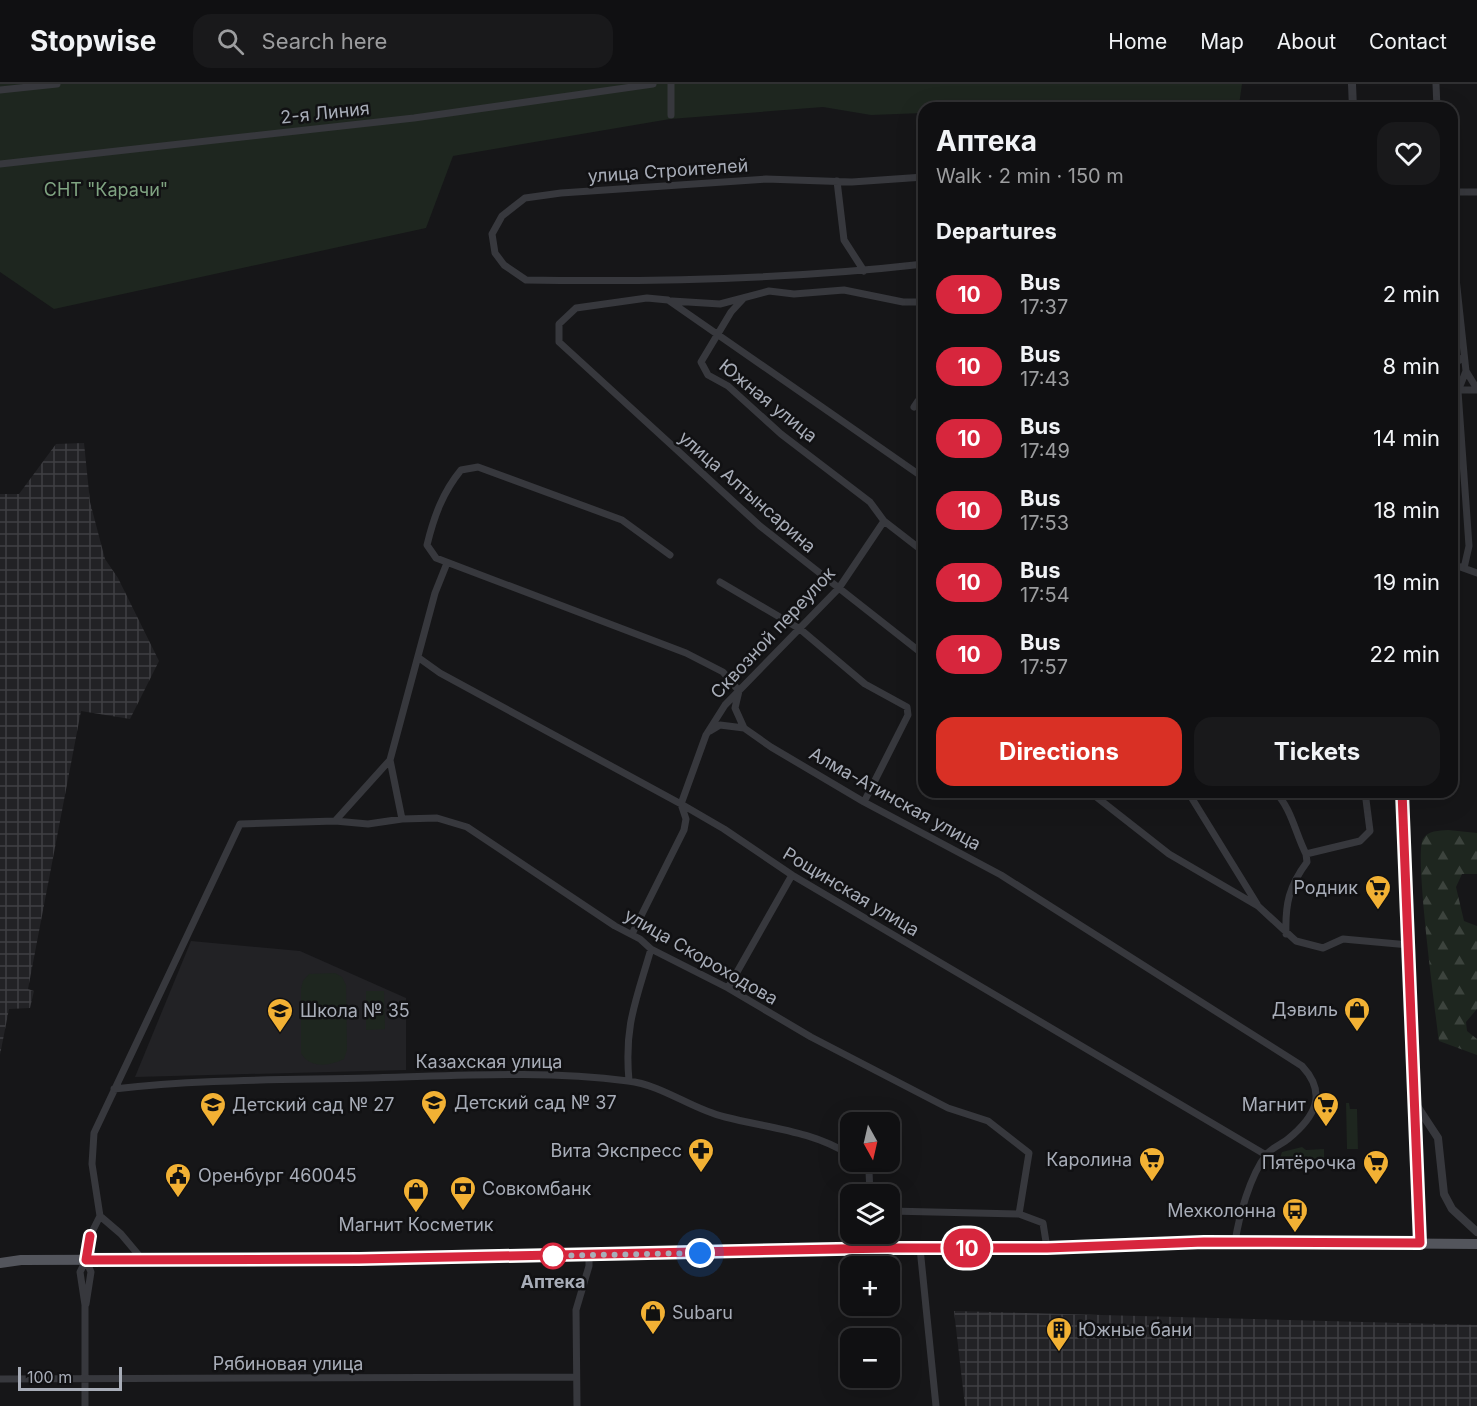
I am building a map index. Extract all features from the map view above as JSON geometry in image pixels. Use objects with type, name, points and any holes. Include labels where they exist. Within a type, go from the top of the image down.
[{"type":"main road","points":[[0,1263],[21,1260],[589,1255],[870,1248],[1047,1248],[1235,1242],[1477,1244]]},
{"type":"main road","points":[[0,1256],[21,1260]]},
{"type":"street","points":[[0,90],[57,84]]},
{"type":"street","name":"2-я Линия","points":[[0,164],[414,118],[653,84]]},
{"type":"street","points":[[671,84],[671,116]]},
{"type":"street","points":[[1352,84],[1353,102]]},
{"type":"street","points":[[1436,84],[1437,102]]},
{"type":"street","name":"улица Строителей","points":[[864,271],[526,280],[504,265],[495,253],[492,234],[502,216],[525,198],[561,193],[766,179],[837,181],[918,177]]},
{"type":"street","points":[[837,181],[843,240],[864,271],[918,265]]},
{"type":"street","points":[[1458,192],[1477,192]]},
{"type":"street","points":[[668,300],[720,304],[769,291],[794,294],[844,290],[903,302],[918,302]]},
{"type":"street","name":"улица Алтынсарина","points":[[668,300],[647,298],[576,308],[559,324],[559,342],[737,506],[918,650]]},
{"type":"street","points":[[668,300],[718,335],[743,299]]},
{"type":"street","points":[[1458,299],[1466,371],[1477,390],[1458,391]]},
{"type":"street","name":"Южная улица","points":[[918,474],[718,335],[702,362],[708,375],[728,386],[781,434],[870,502],[884,521],[918,547]]},
{"type":"street","points":[[1458,361],[1464,357]]},
{"type":"street","points":[[1458,386],[1466,371]]},
{"type":"street","points":[[914,407],[918,401]]},
{"type":"street","points":[[1458,424],[1469,546],[1464,568]]},
{"type":"street","points":[[670,555],[622,520],[478,467],[461,470],[447,487],[433,518],[427,544],[436,558],[447,563],[686,653],[723,672],[739,691],[735,708],[744,728]]},
{"type":"street","name":"Сквозной переулок","points":[[632,934],[684,830],[686,819],[681,804],[706,735],[725,705],[839,588],[884,521]]},
{"type":"street","points":[[335,821],[390,760],[435,593],[447,563]]},
{"type":"street","points":[[1458,566],[1477,573]]},
{"type":"street","points":[[720,582],[800,629],[865,684],[907,707],[908,715],[864,802]]},
{"type":"street","name":"Рощинская улица","points":[[419,658],[440,674],[724,829],[792,875],[1266,1155]]},
{"type":"street","points":[[706,735],[720,725],[744,728]]},
{"type":"street","name":"Алма-Атинская улица","points":[[744,728],[771,747],[864,802],[1001,875],[1302,1066],[1312,1076],[1317,1091],[1316,1104],[1310,1117],[1301,1128],[1266,1155]]},
{"type":"street","points":[[390,760],[402,819]]},
{"type":"street","points":[[1098,798],[1169,854],[1258,906]]},
{"type":"street","points":[[1192,798],[1258,906],[1296,941],[1323,948],[1343,939],[1409,945]]},
{"type":"street","points":[[1281,798],[1295,834],[1306,854],[1307,862],[1293,882],[1287,898],[1286,934]]},
{"type":"street","points":[[1306,854],[1360,841],[1370,831],[1366,798]]},
{"type":"street","points":[[1402,798],[1420,1243]]},
{"type":"street","name":"улица Скороходова","points":[[114,1089],[240,824],[335,821],[368,824],[402,819],[437,818],[467,827],[632,934],[651,949],[728,988],[811,1037],[948,1108],[988,1121],[1029,1153],[1019,1214]]},
{"type":"street","points":[[728,988],[792,875]]},
{"type":"street","points":[[629,1081],[626,1050],[630,1015],[651,949]]},
{"type":"street","name":"Казахская улица","points":[[114,1089],[166,1082],[448,1076],[523,1075],[629,1081],[658,1088],[691,1106],[723,1117],[832,1143],[840,1148]]},
{"type":"street","points":[[85,1406],[85,1305],[91,1272],[86,1260],[90,1236],[100,1216],[92,1164],[94,1133],[114,1089]]},
{"type":"street","points":[[1414,1101],[1438,1138],[1444,1194],[1452,1209],[1477,1232]]},
{"type":"street","points":[[1235,1242],[1239,1213],[1266,1155]]},
{"type":"street","points":[[900,1211],[1019,1214],[1044,1222],[1047,1248]]},
{"type":"street","points":[[100,1216],[110,1222],[142,1259]]},
{"type":"street","points":[[870,1244],[870,1248]]},
{"type":"street","points":[[920,1248],[936,1406]]},
{"type":"street","points":[[577,1406],[576,1310],[589,1266],[589,1255]]},
{"type":"street","name":"Рябиновая улица","points":[[0,1379],[576,1377]]},
{"type":"shaded area","points":[[84,443],[90,502],[105,559],[118,578],[159,661],[130,719],[81,711],[28,989],[34,991],[30,1008],[9,1009],[0,1055],[0,494],[19,494],[56,444]]},
{"type":"shaded area","name":"Школа № 35","points":[[191,941],[300,951],[406,998],[406,1070],[135,1077]]},
{"type":"shaded area","points":[[954,1311],[1477,1325],[1477,1406],[965,1406]]},
{"type":"green space","name":"СНТ \"Карачи\"","points":[[0,84],[1242,84],[1239,102],[918,102],[918,113],[871,115],[823,107],[670,119],[453,156],[426,228],[54,309],[0,272]]},
{"type":"green space","points":[[1448,830],[1477,833],[1477,874],[1462,874],[1456,887],[1464,921],[1477,926],[1477,1009],[1466,1022],[1467,1031],[1477,1039],[1477,1055],[1439,1041],[1438,1035],[1423,900],[1421,851],[1423,839],[1428,834]]},
{"type":"green space","points":[[335,973],[342,977],[346,985],[347,1050],[344,1059],[327,1064],[315,1064],[301,1053],[301,989],[303,981],[309,974]]},
{"type":"green space","points":[[366,991],[384,991],[385,1029],[366,1030]]},
{"type":"green space","points":[[1346,1103],[1349,1103],[1350,1109],[1357,1109],[1358,1149],[1347,1149]]},
{"type":"green space","points":[[1302,1147],[1306,1150],[1324,1149],[1324,1159],[1307,1160],[1307,1164],[1295,1164],[1295,1158],[1280,1158],[1282,1152]]},
{"type":"bus line","name":"10","points":[[90,1236],[86,1260],[359,1259],[887,1248],[1047,1248],[1204,1242],[1420,1243],[1402,798]]},
{"type":"place","name":"Родник","points":[[1378,911]]},
{"type":"place","name":"Дэвиль","points":[[1357,1033]]},
{"type":"place","name":"Школа № 35","points":[[280,1034]]},
{"type":"place","name":"Детский сад № 37","points":[[434,1126]]},
{"type":"place","name":"Детский сад № 27","points":[[213,1128]]},
{"type":"place","name":"Магнит","points":[[1326,1128]]},
{"type":"place","name":"Вита Экспресс","points":[[701,1174]]},
{"type":"place","name":"Каролина","points":[[1152,1183]]},
{"type":"place","name":"Пятёрочка","points":[[1376,1186]]},
{"type":"place","name":"Оренбург 460045","points":[[178,1199]]},
{"type":"place","name":"Совкомбанк","points":[[463,1212]]},
{"type":"place","name":"Магнит Косметик","points":[[416,1214]]},
{"type":"place","name":"Мехколонна","points":[[1295,1234]]},
{"type":"place","name":"Аптека","points":[[553,1256]]},
{"type":"place","name":"Subaru","points":[[653,1336]]},
{"type":"place","name":"Южные бани","points":[[1059,1353]]},
{"type":"route","points":[[553,1256],[546,1256],[700,1253]]}]
